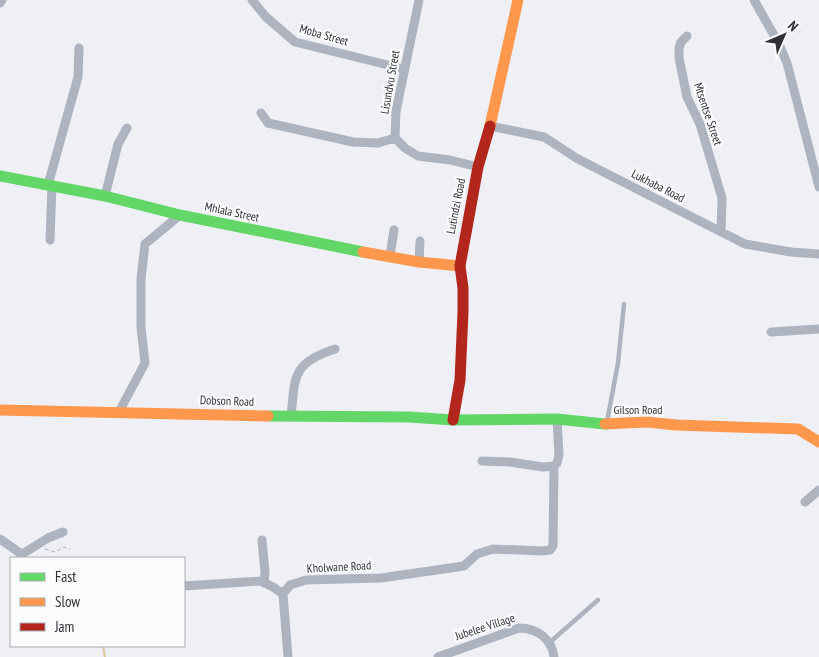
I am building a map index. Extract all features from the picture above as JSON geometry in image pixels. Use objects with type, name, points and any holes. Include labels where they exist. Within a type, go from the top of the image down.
[{"type":"street","name":"Moba Street","points":[[252,0],[266,17],[296,42],[404,69]]},
{"type":"street","name":"Lisundvu Street","points":[[395,138],[396,111],[419,0]]},
{"type":"street","name":"Lutindzi Road","points":[[453,420],[460,380],[462,346],[463,288],[460,266],[478,166],[490,126],[518,0]]},
{"type":"street","points":[[754,0],[779,44],[787,64],[819,186]]},
{"type":"street","name":"Mtsentse Street","points":[[688,36],[681,42],[679,58],[687,97],[700,124],[722,198],[721,232]]},
{"type":"street","points":[[50,240],[50,185],[78,77],[79,48]]},
{"type":"street","points":[[261,113],[268,123],[353,142],[378,143],[395,138],[405,148],[418,156],[478,166]]},
{"type":"street","name":"Lukhaba Road","points":[[490,126],[544,137],[578,159],[745,244],[791,252],[819,254]]},
{"type":"street","points":[[105,196],[118,144],[127,128]]},
{"type":"street","name":"Mhlala Street","points":[[0,176],[105,196],[180,215],[321,245],[419,262],[460,266]]},
{"type":"street","points":[[119,412],[144,363],[141,327],[141,279],[145,244],[180,215]]},
{"type":"street","points":[[390,256],[394,230]]},
{"type":"street","points":[[419,262],[420,241]]},
{"type":"street","points":[[771,332],[819,329]]},
{"type":"street","points":[[292,417],[298,372],[302,366],[318,354],[335,349]]},
{"type":"street","name":"Dobson Road","points":[[0,410],[292,417],[409,417],[453,420]]},
{"type":"street","points":[[482,461],[510,462],[543,467],[554,466],[559,455],[557,419]]},
{"type":"street","name":"Gilson Road","points":[[453,420],[557,419],[606,424],[647,422],[676,425],[785,428],[798,429],[819,442]]},
{"type":"street","name":"Kholwane Road","points":[[283,594],[290,585],[306,580],[381,578],[464,566],[477,554],[493,549],[550,550],[553,546],[554,466]]},
{"type":"street","points":[[805,502],[819,490]]},
{"type":"street","points":[[0,539],[20,553],[24,553],[48,538],[64,532]]},
{"type":"street","points":[[262,540],[265,572],[264,583]]},
{"type":"street","points":[[185,586],[261,581],[273,587],[283,594],[288,657]]},
{"type":"street","name":"Jubelee Village","points":[[438,657],[520,628],[531,628],[547,639],[549,643]]},
{"type":"street","points":[[549,643],[553,649],[554,657]]},
{"type":"lane","points":[[606,424],[618,363],[624,304]]},
{"type":"lane","points":[[549,643],[598,600]]},
{"type":"path","points":[[32,547],[55,552],[64,548],[70,549]]},
{"type":"waterway","points":[[103,647],[105,657]]},
{"type":"traffic: fast","points":[[0,176],[105,196],[180,215],[363,252]]},
{"type":"traffic: fast","points":[[268,416],[409,417],[453,420],[557,419],[605,424]]},
{"type":"traffic: slow","points":[[490,126],[518,0]]},
{"type":"traffic: slow","points":[[363,252],[419,262],[460,266]]},
{"type":"traffic: slow","points":[[0,410],[268,416]]},
{"type":"traffic: slow","points":[[605,424],[647,422],[676,425],[798,429],[819,442]]},
{"type":"traffic: jam","points":[[453,420],[460,380],[463,312],[463,288],[460,266],[478,167],[490,126]]}]
